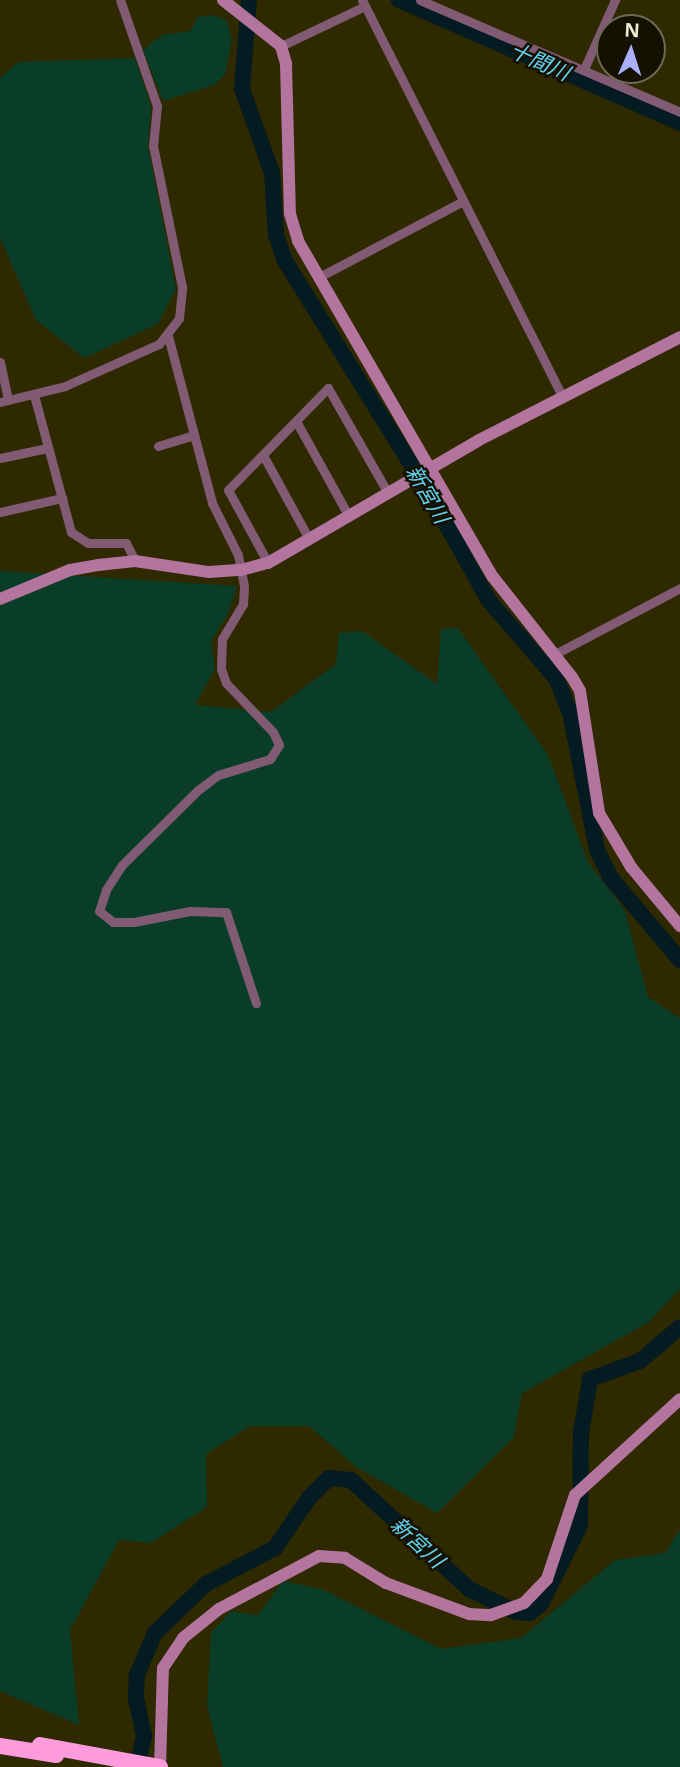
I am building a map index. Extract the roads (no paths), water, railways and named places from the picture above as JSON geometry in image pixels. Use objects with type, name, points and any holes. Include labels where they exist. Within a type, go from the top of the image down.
[{"type":"highway","points":[[0,1739],[125,1767]]},
{"type":"highway","points":[[0,1746],[39,1749],[160,1767]]},
{"type":"street","points":[[0,362],[4,401],[34,395],[65,386],[167,337],[179,318],[182,288],[153,146],[157,106],[120,0]]},
{"type":"street","points":[[223,0],[281,46],[286,64],[290,214],[298,241],[427,470],[493,577],[555,654],[580,691],[599,813],[631,867],[680,926]]},
{"type":"street","points":[[420,0],[680,112]]},
{"type":"street","points":[[584,69],[615,0]]},
{"type":"street","points":[[281,46],[364,3],[562,396]]},
{"type":"street","points":[[319,277],[463,201]]},
{"type":"street","points":[[167,337],[220,524],[238,555],[241,570],[243,604],[222,639],[221,670],[226,683],[273,732],[279,745],[275,754],[258,766],[218,775],[197,791],[131,855],[99,905],[104,918],[113,922],[226,912],[256,1003]]},
{"type":"street","points":[[0,599],[70,570],[135,561],[209,572],[241,570],[268,563],[427,470],[562,396],[680,337]]},
{"type":"street","points":[[268,563],[228,490],[328,388],[388,492]]},
{"type":"street","points":[[34,395],[62,498],[77,538],[88,543],[126,543],[135,561]]},
{"type":"street","points":[[296,421],[348,515]]},
{"type":"street","points":[[158,446],[194,435]]},
{"type":"street","points":[[0,458],[47,448]]},
{"type":"street","points":[[264,455],[309,539]]},
{"type":"street","points":[[0,512],[62,498]]},
{"type":"street","points":[[555,654],[680,588]]},
{"type":"street","points":[[160,1767],[163,1668],[183,1637],[219,1609],[319,1556],[345,1558],[386,1583],[469,1614],[491,1615],[524,1603],[547,1579],[575,1495],[680,1399]]},
{"type":"waterway","name":"新宮川","points":[[249,0],[242,89],[272,173],[276,235],[285,261],[427,490],[489,601],[556,678],[570,712],[597,850],[610,877],[680,960]]},
{"type":"waterway","name":"十間川","points":[[399,0],[680,123]]},
{"type":"waterway","name":"新宮川","points":[[137,1767],[144,1736],[136,1698],[137,1675],[155,1633],[206,1584],[275,1548],[309,1498],[329,1478],[351,1480],[469,1589],[516,1612],[530,1613],[541,1604],[580,1525],[581,1433],[590,1379],[640,1361],[680,1327]]}]
